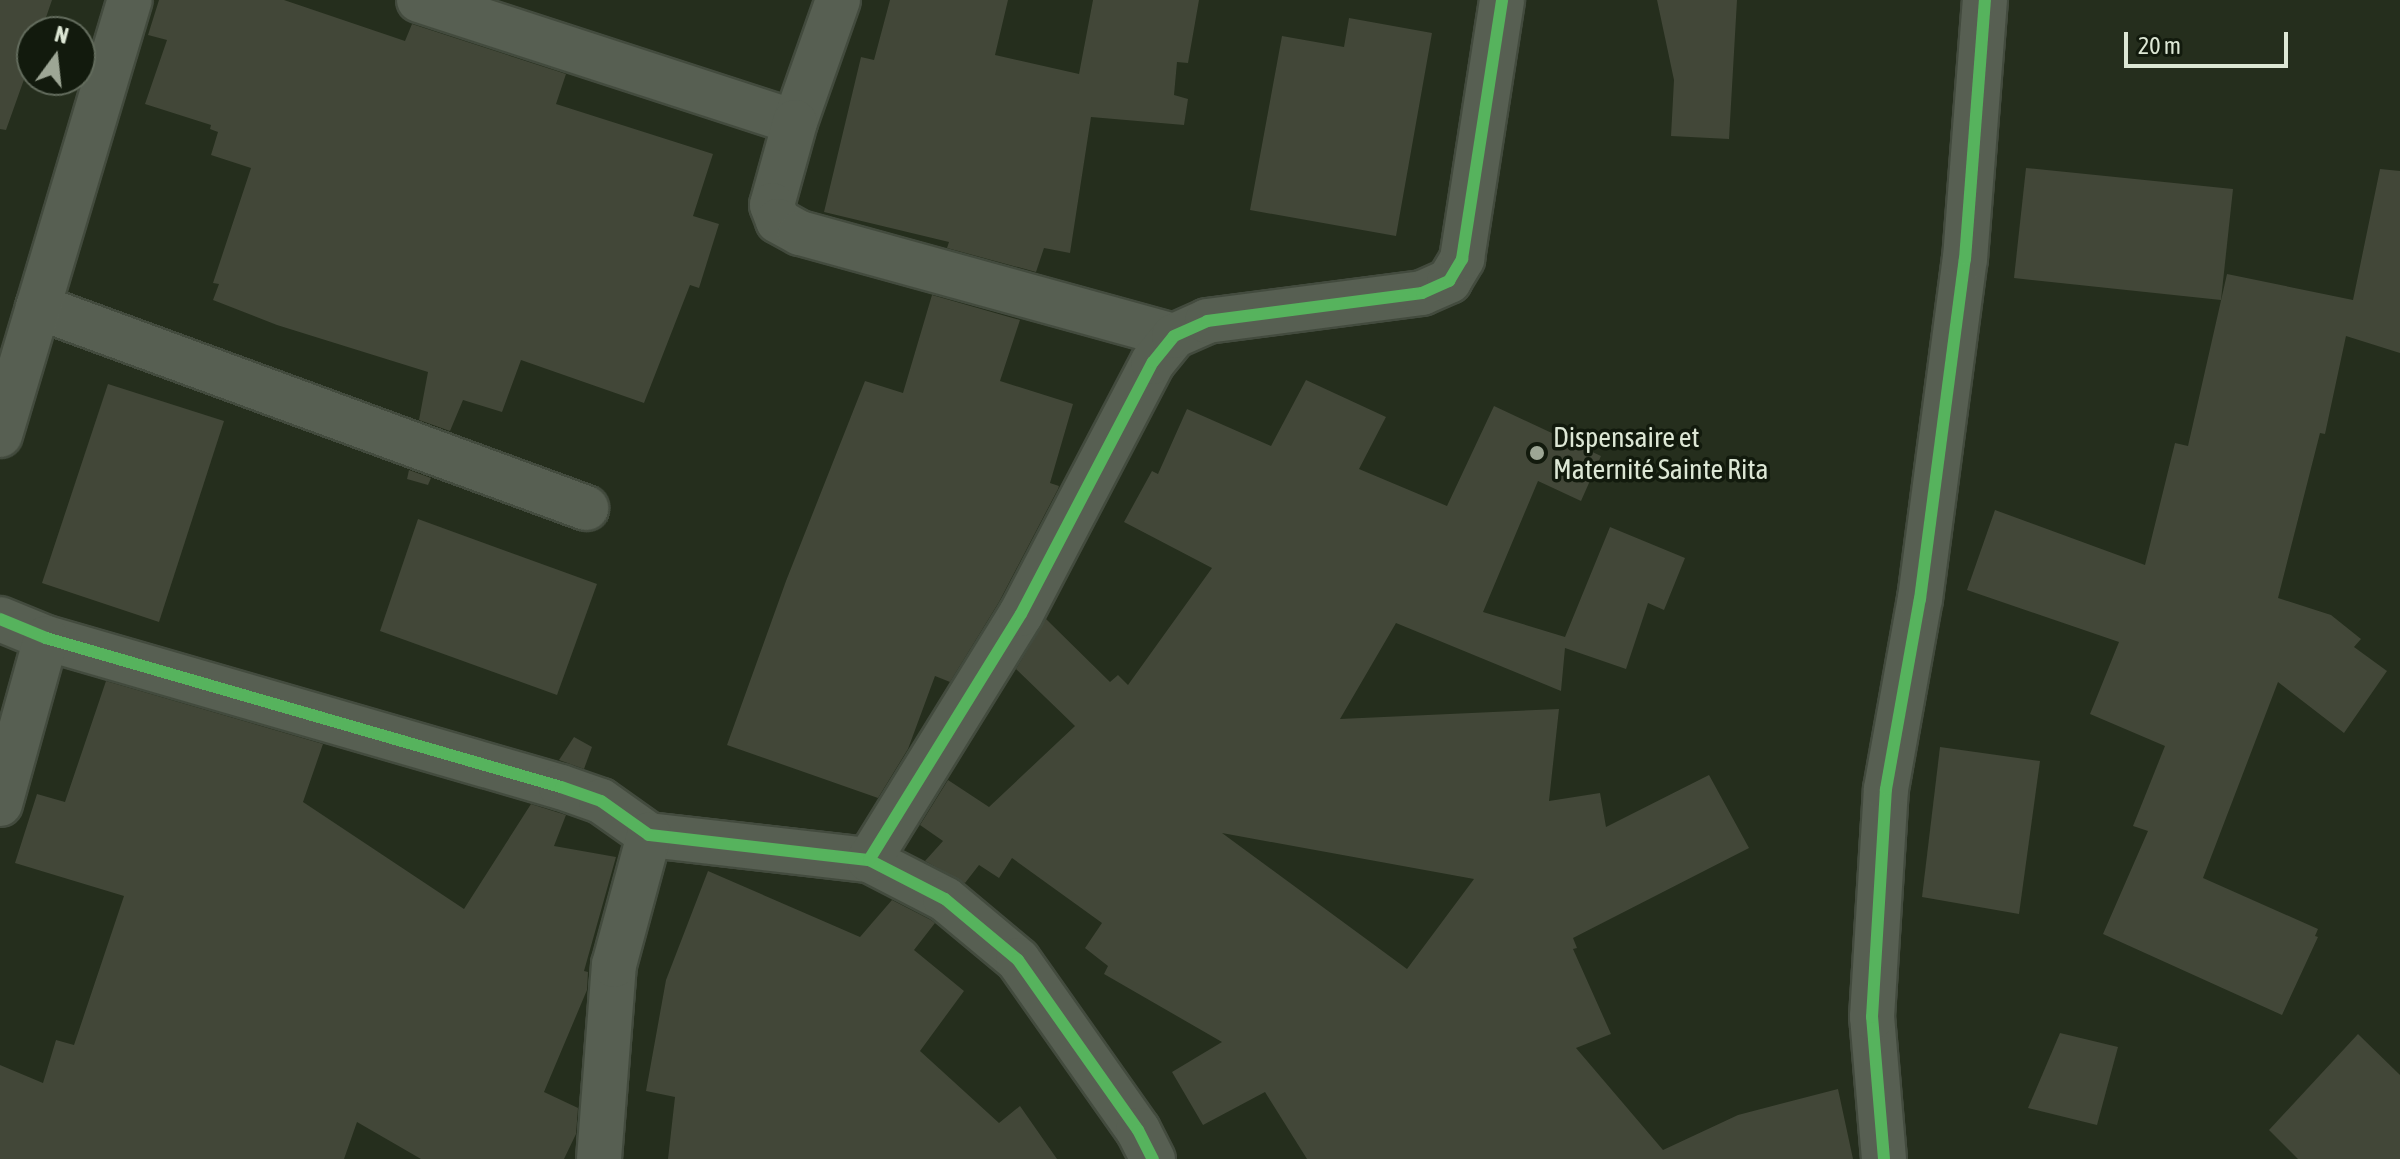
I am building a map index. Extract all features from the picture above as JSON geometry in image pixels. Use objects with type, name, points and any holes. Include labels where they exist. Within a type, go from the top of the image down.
[{"type":"street","points":[[0,435],[7,378],[38,307],[130,0]]},
{"type":"street","points":[[419,0],[795,122]]},
{"type":"street","points":[[838,0],[795,122],[772,205],[778,221],[800,233],[1174,336]]},
{"type":"street","points":[[869,860],[1021,614],[1153,362],[1174,336],[1207,321],[1422,293],[1449,281],[1462,259],[1502,0]]},
{"type":"street","points":[[1884,1159],[1872,1017],[1886,789],[1920,599],[1965,259],[1985,0]]},
{"type":"street","points":[[38,307],[586,508]]},
{"type":"street","points":[[0,619],[46,638],[561,787],[601,801],[649,835],[869,860],[945,899],[1018,960],[1138,1130],[1153,1159]]},
{"type":"street","points":[[0,804],[46,638]]},
{"type":"street","points":[[599,1159],[614,965],[649,835]]},
{"type":"building","points":[[0,0],[52,0],[46,16],[16,16],[18,96],[6,130],[0,129]]},
{"type":"building","points":[[159,0],[284,0],[405,41],[412,24],[566,74],[556,104],[713,154],[693,216],[719,224],[699,288],[690,285],[644,403],[521,360],[502,412],[463,400],[450,431],[419,420],[428,372],[277,325],[213,300],[219,284],[213,283],[251,168],[211,155],[218,132],[210,129],[211,125],[145,104],[167,40],[148,35]]},
{"type":"building","points":[[890,0],[1008,0],[995,55],[1079,74],[1093,0],[1199,0],[1188,63],[1177,62],[1174,95],[1188,99],[1184,125],[1091,117],[1070,253],[1044,248],[1036,272],[947,248],[949,242],[824,212],[861,57],[874,60]]},
{"type":"building","points":[[1657,0],[1737,0],[1729,139],[1671,136],[1674,80]]},
{"type":"building","points":[[1349,18],[1432,33],[1396,236],[1250,210],[1282,36],[1344,47]]},
{"type":"building","points":[[2026,168],[2233,189],[2221,300],[2014,278]]},
{"type":"building","points":[[2380,169],[2400,171],[2400,353],[2346,336],[2325,434],[2320,433],[2278,598],[2331,615],[2361,639],[2354,647],[2387,671],[2344,733],[2278,682],[2203,878],[2318,929],[2315,936],[2318,937],[2282,1015],[2103,934],[2148,831],[2133,826],[2165,746],[2090,714],[2119,642],[1967,590],[1995,510],[2145,565],[2175,443],[2188,446],[2227,274],[2353,300]]},
{"type":"building","points":[[932,295],[1020,320],[1000,381],[1073,404],[1050,483],[1059,486],[1058,489],[999,602],[950,682],[935,676],[908,749],[878,798],[727,745],[786,581],[865,381],[903,393]]},
{"type":"building","points":[[1306,380],[1386,417],[1359,469],[1447,506],[1494,406],[1601,456],[1581,501],[1538,481],[1483,612],[1565,637],[1610,527],[1685,558],[1664,610],[1648,603],[1626,669],[1565,648],[1561,691],[1396,623],[1340,719],[1559,709],[1549,801],[1600,793],[1606,827],[1709,775],[1749,848],[1573,938],[1577,948],[1573,949],[1611,1034],[1576,1048],[1663,1150],[1738,1115],[1838,1089],[1853,1159],[1307,1159],[1265,1092],[1203,1125],[1172,1072],[1222,1042],[1104,974],[1108,966],[1085,948],[1102,923],[1012,858],[999,878],[979,865],[965,883],[925,861],[943,841],[920,825],[948,780],[989,807],[1075,726],[1016,669],[1046,619],[1110,682],[1118,675],[1128,685],[1212,568],[1124,522],[1152,471],[1158,474],[1187,409],[1271,446]],"holes":[[[1222,833],[1474,879],[1407,969]]]},
{"type":"building","points":[[108,384],[224,421],[159,622],[42,583]]},
{"type":"building","points":[[409,470],[431,478],[428,485],[407,479]]},
{"type":"building","points":[[418,519],[597,584],[557,695],[380,631]]},
{"type":"building","points":[[106,681],[323,744],[303,802],[464,909],[531,804],[566,815],[554,846],[616,857],[584,971],[588,972],[587,990],[544,1092],[578,1108],[576,1134],[564,1159],[421,1159],[357,1122],[344,1159],[0,1159],[0,1065],[43,1083],[56,1040],[74,1045],[124,896],[15,863],[37,794],[65,802]]},
{"type":"building","points":[[574,737],[592,747],[584,769],[559,760]]},
{"type":"building","points":[[1940,747],[2040,761],[2019,914],[1922,897]]},
{"type":"building","points":[[708,871],[860,937],[892,900],[935,923],[914,950],[964,991],[920,1051],[999,1123],[1020,1106],[1057,1159],[668,1159],[675,1097],[646,1091],[666,980]]},
{"type":"building","points":[[2060,1033],[2118,1047],[2097,1125],[2028,1108]]},
{"type":"building","points":[[2358,1034],[2400,1075],[2400,1159],[2298,1159],[2269,1130]]},
{"type":"cycle path","points":[[869,860],[1021,614],[1153,362],[1174,336],[1207,321],[1422,293],[1449,281],[1462,259],[1502,0]]},
{"type":"cycle path","points":[[1884,1159],[1872,1017],[1886,789],[1920,599],[1965,259],[1985,0]]},
{"type":"cycle path","points":[[0,619],[46,638],[561,787],[601,801],[649,835],[869,860],[945,899],[1018,960],[1138,1130],[1153,1159]]},
{"type":"place","name":"Dispensaire et Maternité Sainte Rita","points":[[1537,453]]}]
